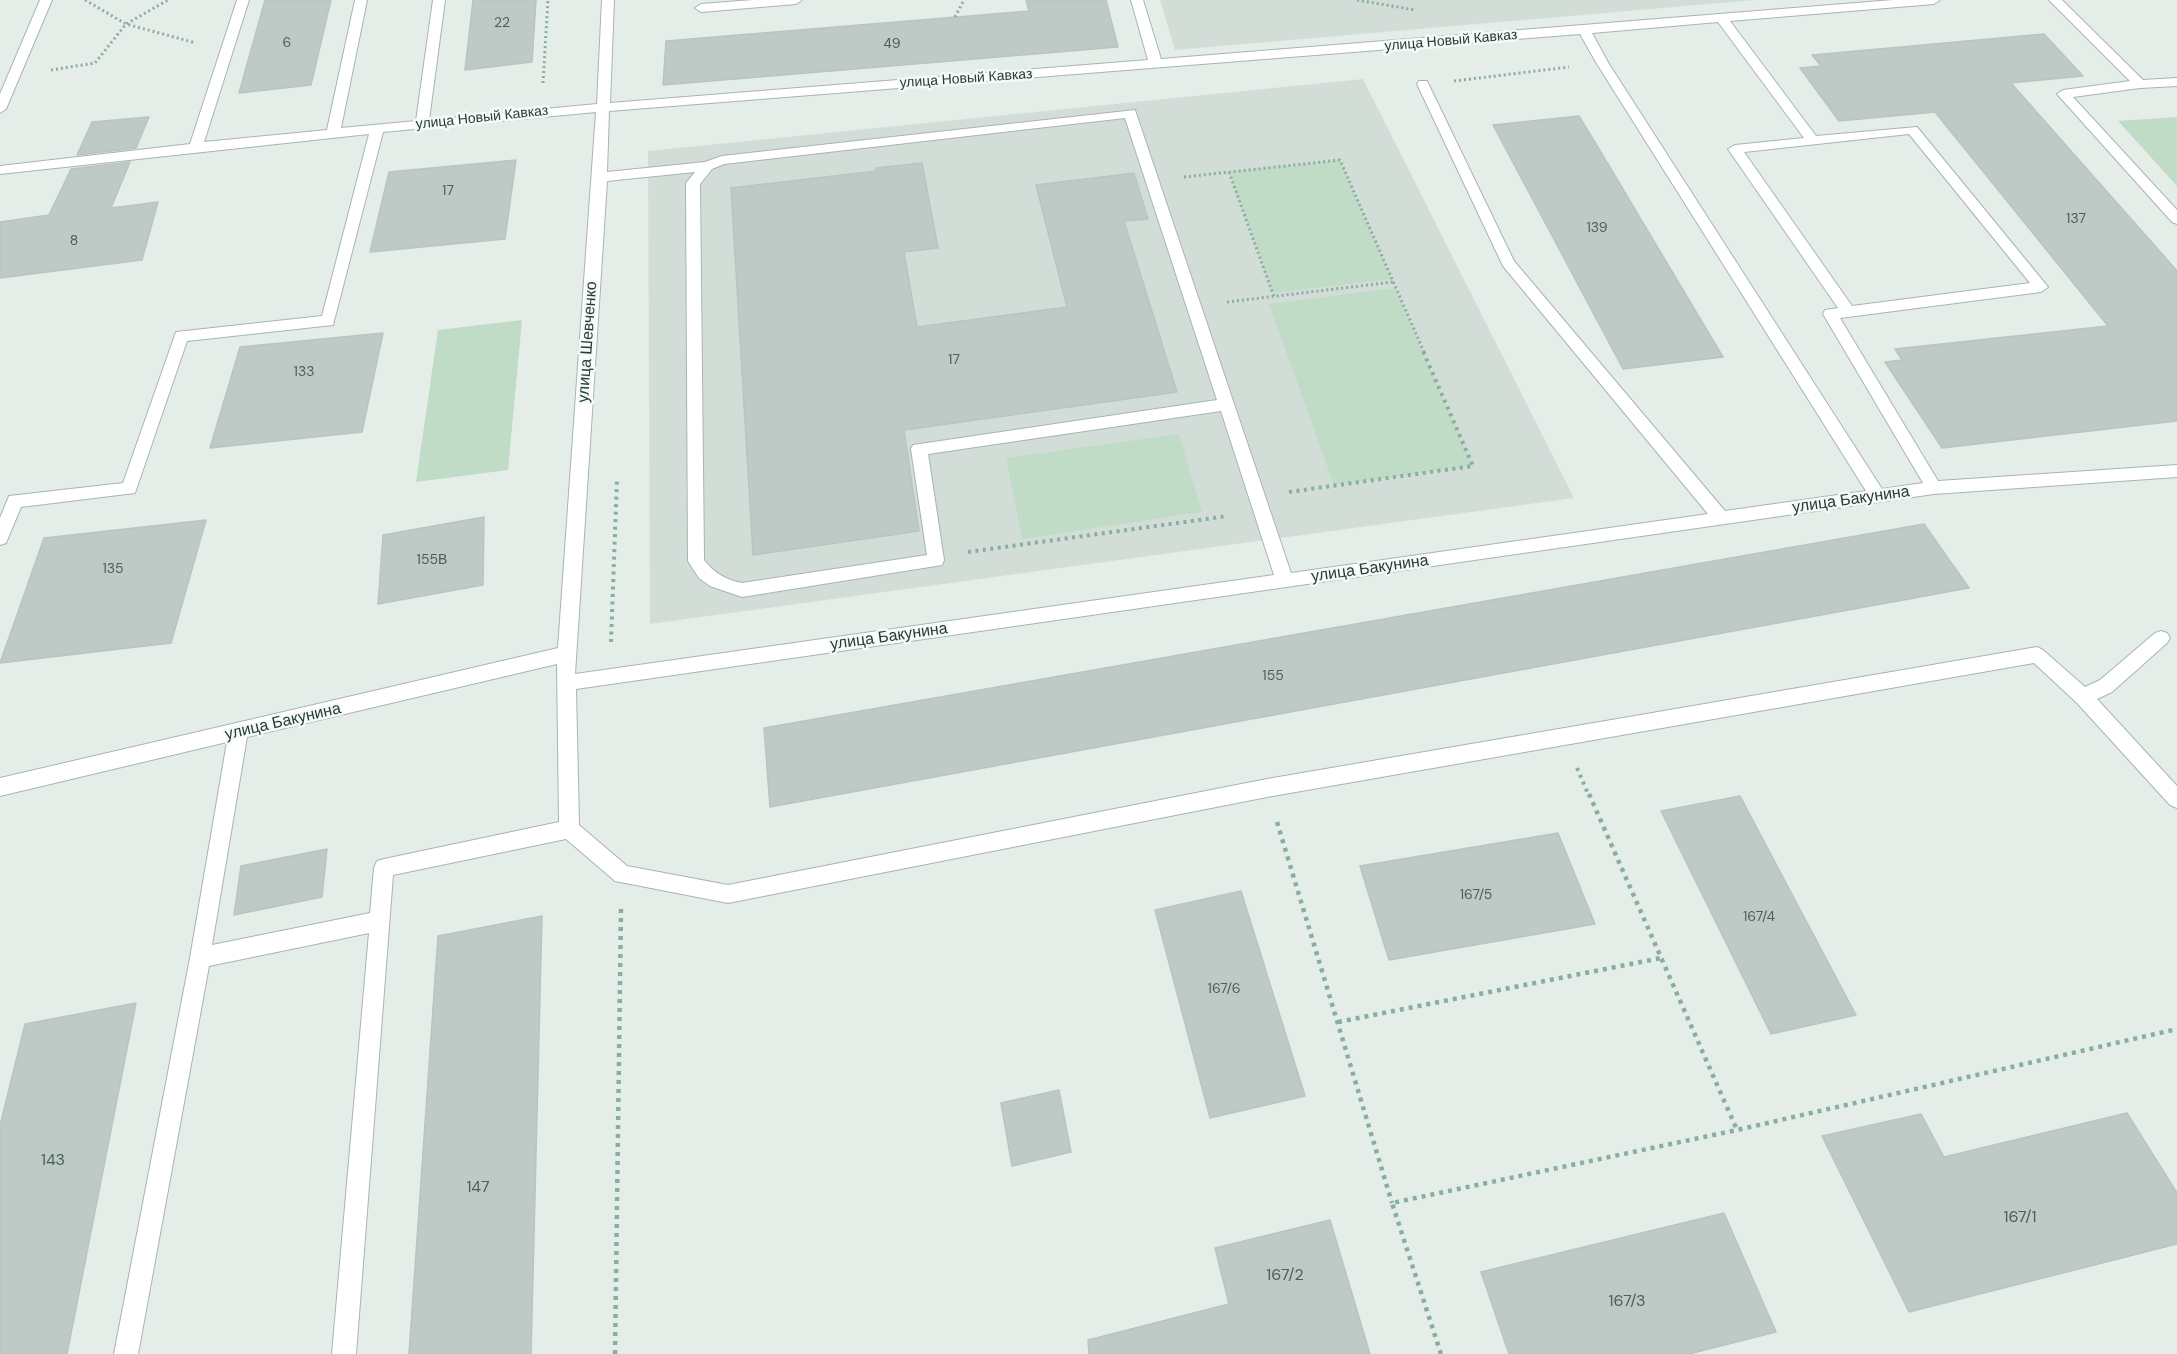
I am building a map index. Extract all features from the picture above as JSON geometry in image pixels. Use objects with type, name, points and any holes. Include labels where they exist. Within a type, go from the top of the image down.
[{"type":"street","points":[[0,109],[46,0]]},
{"type":"street","points":[[196,146],[243,0]]},
{"type":"street","points":[[333,133],[361,0]]},
{"type":"street","points":[[422,124],[439,0]]},
{"type":"street","name":"улица Шевченко","points":[[570,829],[566,654],[600,177],[609,0]]},
{"type":"street","points":[[701,8],[796,0]]},
{"type":"street","points":[[1137,0],[1156,64]]},
{"type":"street","name":"улица Новый Кавказ","points":[[0,170],[196,146],[604,106],[1722,20],[1858,3],[1934,0]]},
{"type":"street","points":[[2055,0],[2140,84]]},
{"type":"street","points":[[1722,20],[1813,141]]},
{"type":"street","points":[[1584,30],[1603,64],[1878,496]]},
{"type":"street","points":[[2177,82],[2140,84],[2063,94],[2177,219]]},
{"type":"street","points":[[1423,84],[1508,263],[1721,518]]},
{"type":"street","points":[[600,177],[707,165],[737,158],[1130,113],[1284,581]]},
{"type":"street","points":[[0,538],[15,501],[129,489],[181,336],[328,321],[377,129]]},
{"type":"street","points":[[1848,311],[1735,149],[1912,130],[2041,287],[1830,314],[1934,488]]},
{"type":"street","points":[[707,165],[693,183],[696,561],[704,574],[714,582],[728,588],[742,590],[936,560],[919,449],[1226,405]]},
{"type":"street","name":"улица Бакунина","points":[[565,683],[1934,488],[2177,471]]},
{"type":"street","points":[[2083,697],[2106,686],[2161,638]]},
{"type":"street","name":"улица Бакунина","points":[[0,787],[238,733],[566,654]]},
{"type":"street","points":[[344,1354],[384,868],[570,829],[622,874],[728,894],[1267,788],[2037,655],[2083,697],[2177,799]]},
{"type":"street","points":[[126,1354],[200,958],[238,733]]},
{"type":"street","points":[[200,958],[379,921]]},
{"type":"path","points":[[85,0],[126,24],[226,51]]},
{"type":"path","points":[[14,76],[95,63],[126,24],[168,0]]},
{"type":"path","points":[[543,93],[548,0]]},
{"type":"path","points":[[956,17],[964,0]]},
{"type":"path","points":[[1423,84],[1603,64]]},
{"type":"path","points":[[936,556],[1259,504],[1473,466],[1340,160],[1153,181]]},
{"type":"path","points":[[1229,172],[1274,297]]},
{"type":"path","points":[[1194,306],[1393,282]]},
{"type":"path","points":[[611,649],[617,470]]},
{"type":"path","points":[[1562,736],[1737,1130]]},
{"type":"path","points":[[1267,788],[1392,1203],[1441,1354]]},
{"type":"path","points":[[615,1354],[622,874]]},
{"type":"path","points":[[1338,1022],[1661,958]]},
{"type":"path","points":[[1392,1203],[1737,1130],[2177,1029]]},
{"type":"shaded area","points":[[1160,0],[1756,0],[1175,50]]},
{"type":"shaded area","points":[[1363,79],[1574,498],[650,624],[648,151]]},
{"type":"green space","points":[[2177,117],[2177,186],[2118,121]]},
{"type":"green space","points":[[1340,160],[1392,279],[1273,293],[1229,172]]},
{"type":"green space","points":[[1395,288],[1473,466],[1334,485],[1269,304]]},
{"type":"green space","points":[[522,320],[508,470],[416,482],[438,330]]},
{"type":"green space","points":[[1179,434],[1202,512],[1022,539],[1006,458]]},
{"type":"building","points":[[265,0],[331,0],[311,85],[239,93]]},
{"type":"building","points":[[473,0],[536,0],[532,62],[465,70]]},
{"type":"building","points":[[1026,0],[1106,0],[1118,47],[663,85],[666,41],[1029,11]]},
{"type":"building","points":[[2044,34],[2083,76],[2011,83],[2177,271],[2177,421],[1942,448],[1885,362],[1902,360],[1895,349],[2108,326],[1935,112],[1839,121],[1800,68],[1821,66],[1812,55]]},
{"type":"building","points":[[1579,116],[1723,357],[1623,369],[1493,125]]},
{"type":"building","points":[[149,117],[136,148],[77,155],[92,122]]},
{"type":"building","points":[[516,160],[505,239],[370,252],[389,172]]},
{"type":"building","points":[[130,162],[111,208],[158,202],[142,260],[0,278],[0,222],[49,215],[71,169]]},
{"type":"building","points":[[922,163],[938,248],[904,252],[917,327],[1067,307],[1036,185],[1134,173],[1148,219],[1124,221],[1177,392],[904,430],[919,531],[753,555],[731,188],[876,171],[876,168]]},
{"type":"building","points":[[383,333],[362,432],[210,448],[240,347]]},
{"type":"building","points":[[484,517],[483,585],[378,604],[383,535]]},
{"type":"building","points":[[206,520],[171,643],[0,663],[44,538]]},
{"type":"building","points":[[1924,524],[1969,588],[770,807],[764,728]]},
{"type":"building","points":[[1740,796],[1856,1015],[1771,1034],[1661,811]]},
{"type":"building","points":[[1558,833],[1595,924],[1389,960],[1360,866]]},
{"type":"building","points":[[327,849],[322,897],[234,915],[241,866]]},
{"type":"building","points":[[1241,891],[1305,1096],[1210,1118],[1155,910]]},
{"type":"building","points":[[542,916],[531,1354],[409,1354],[438,936]]},
{"type":"building","points":[[136,1003],[67,1354],[0,1354],[0,1126],[25,1024]]},
{"type":"building","points":[[1059,1090],[1071,1152],[1012,1166],[1001,1103]]},
{"type":"building","points":[[2127,1113],[2177,1193],[2177,1244],[1909,1312],[1822,1136],[1921,1114],[1944,1157]]},
{"type":"building","points":[[1724,1213],[1776,1332],[1689,1354],[1509,1354],[1481,1272]]},
{"type":"building","points":[[1330,1220],[1370,1354],[1089,1354],[1088,1340],[1229,1304],[1215,1248]]}]
